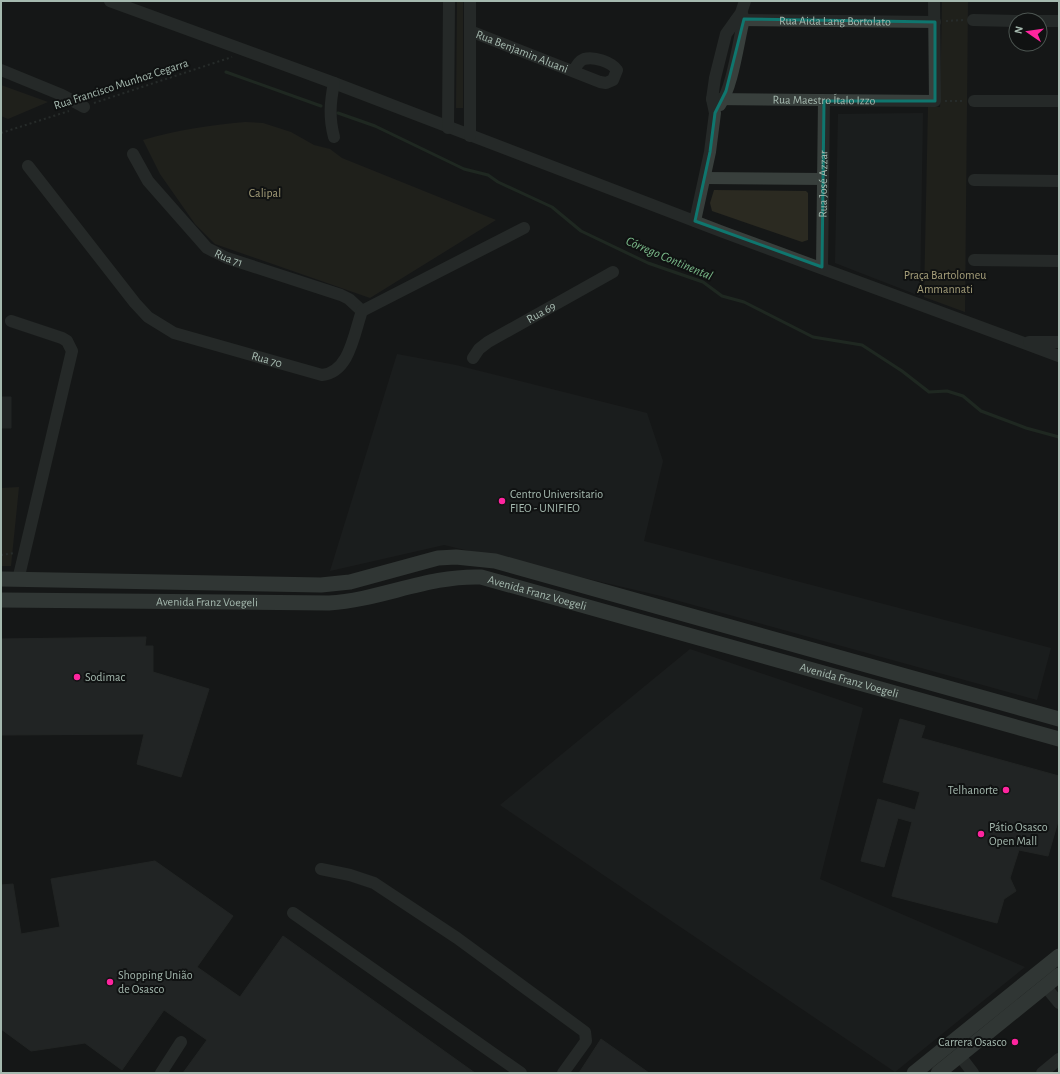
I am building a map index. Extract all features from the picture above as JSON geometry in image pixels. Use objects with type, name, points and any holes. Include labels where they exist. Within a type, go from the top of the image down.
[{"type":"main road","name":"Avenida Franz Voegeli","points":[[1,579],[289,585],[335,584],[350,582],[430,560],[454,557],[495,561],[1059,719]]},
{"type":"main road","points":[[454,557],[454,577]]},
{"type":"main road","points":[[430,560],[437,568],[440,580]]},
{"type":"main road","name":"Avenida Franz Voegeli","points":[[1,600],[346,602],[372,598],[454,577],[480,577],[497,580],[1059,739]]},
{"type":"main road","points":[[248,602],[251,596],[261,589],[289,585]]},
{"type":"main road","points":[[914,1073],[1059,956]]},
{"type":"main road","points":[[938,1073],[1059,974]]},
{"type":"street","points":[[110,1],[1059,356]]},
{"type":"street","points":[[448,128],[450,1]]},
{"type":"street","points":[[470,1],[470,136]]},
{"type":"street","points":[[695,220],[710,152],[714,113],[718,99],[715,78],[726,34],[740,17],[745,1]]},
{"type":"street","points":[[934,1],[935,101]]},
{"type":"street","name":"Rua Aida Lang Bortolato","points":[[740,17],[935,22]]},
{"type":"street","points":[[973,20],[1008,21]]},
{"type":"street","points":[[1048,21],[1059,21]]},
{"type":"street","name":"Rua Benjamin Aluani","points":[[470,31],[574,71]]},
{"type":"street","points":[[1,70],[62,95],[84,107]]},
{"type":"street","points":[[334,84],[330,106],[330,120],[334,137]]},
{"type":"street","name":"Rua Maestro Ítalo Izzo","points":[[718,99],[935,101]]},
{"type":"street","name":"Rua José Azzar","points":[[822,267],[824,101]]},
{"type":"street","points":[[974,101],[1059,101]]},
{"type":"street","name":"Rua 71","points":[[133,154],[148,181],[207,248],[227,258],[340,295],[349,300],[362,311]]},
{"type":"street","name":"Rua 70","points":[[28,166],[135,303],[148,317],[174,333],[312,373],[328,375],[340,368],[345,362],[362,311]]},
{"type":"street","points":[[705,178],[822,179]]},
{"type":"street","points":[[974,180],[1059,181]]},
{"type":"street","points":[[362,311],[524,228]]},
{"type":"street","points":[[974,260],[1059,262]]},
{"type":"street","name":"Rua 69","points":[[473,358],[479,349],[488,342],[613,272]]},
{"type":"street","points":[[11,321],[62,338],[67,341],[72,351],[18,580]]},
{"type":"street","points":[[1020,342],[1059,342]]},
{"type":"street","points":[[321,869],[350,874],[374,883],[517,980],[585,1032],[586,1041],[562,1073]]},
{"type":"street","points":[[293,913],[521,1073]]},
{"type":"street","points":[[1045,986],[1059,1002]]},
{"type":"street","points":[[161,1073],[181,1042]]},
{"type":"street","points":[[960,1056],[973,1073]]},
{"type":"street","points":[[1042,1073],[1059,1060]]},
{"type":"path","points":[[935,22],[973,20]]},
{"type":"path","name":"Rua Francisco Munhoz Cegarra","points":[[1,133],[84,107],[246,52]]},
{"type":"path","points":[[935,101],[974,101]]},
{"type":"highlighted area","points":[[744,19],[935,22],[935,101],[824,101],[822,267],[695,221],[710,152],[715,113],[726,91]]},
{"type":"shaded area","points":[[923,113],[920,296],[835,263],[838,114]]},
{"type":"shaded area","name":"Centro Universitario FIEO - UNIFIEO","points":[[397,354],[456,365],[647,413],[663,461],[644,541],[1051,648],[1037,700],[661,596],[444,545],[330,571]]},
{"type":"shaded area","points":[[690,649],[863,708],[820,879],[1025,967],[895,1072],[500,805]]},
{"type":"green space","points":[[457,1],[463,1],[463,108],[456,108]]},
{"type":"green space","name":"Praça Bartolomeu Ammannati","points":[[942,1],[968,1],[965,312],[924,297],[928,107],[940,107]]},
{"type":"green space","points":[[1,85],[48,102],[8,119],[1,116]]},
{"type":"green space","name":"Calipal","points":[[245,122],[263,123],[291,132],[314,145],[330,149],[342,158],[496,220],[370,298],[215,244],[195,224],[160,174],[143,140],[193,128]]},
{"type":"green space","points":[[714,190],[806,191],[808,193],[808,240],[802,242],[712,211],[710,203]]},
{"type":"green space","points":[[19,487],[11,566],[1,566],[1,488]]},
{"type":"building","points":[[1,397],[11,397],[11,428],[1,428]]},
{"type":"building","name":"Sodimac","points":[[146,637],[145,646],[153,646],[153,672],[209,689],[181,777],[137,764],[144,734],[1,735],[1,639]]},
{"type":"building","name":"Pátio Osasco Open Mall","points":[[900,719],[925,726],[921,738],[1059,776],[1059,818],[1048,856],[1019,850],[1010,878],[1016,891],[1004,899],[997,923],[892,896],[912,822],[898,818],[884,867],[861,861],[878,799],[915,810],[920,792],[883,782]]},
{"type":"building","name":"Shopping União de Osasco","points":[[155,861],[233,916],[197,967],[240,997],[283,936],[475,1073],[183,1073],[207,1040],[164,1010],[122,1070],[85,1043],[31,1051],[1,1029],[1,885],[13,884],[21,934],[60,927],[51,879]]},
{"type":"building","points":[[601,1039],[649,1073],[579,1073]]},
{"type":"waterway","name":"Córrego Continental","points":[[226,72],[321,106]]},
{"type":"waterway","name":"Córrego Continental","points":[[338,113],[375,126],[464,169],[488,175],[498,182],[552,207],[581,231],[648,263],[703,282],[722,296],[744,302],[813,337],[862,345],[902,371],[929,392],[947,391],[963,396],[981,411],[1026,428],[1059,437]]},
{"type":"place","name":"Centro Universitario FIEO - UNIFIEO","points":[[502,501]]},
{"type":"place","name":"Sodimac","points":[[77,677]]},
{"type":"place","name":"Telhanorte","points":[[1006,790]]},
{"type":"place","name":"Pátio Osasco Open Mall","points":[[981,834]]},
{"type":"place","name":"Shopping União de Osasco","points":[[110,982]]},
{"type":"place","name":"Carrera Osasco","points":[[1015,1042]]}]
